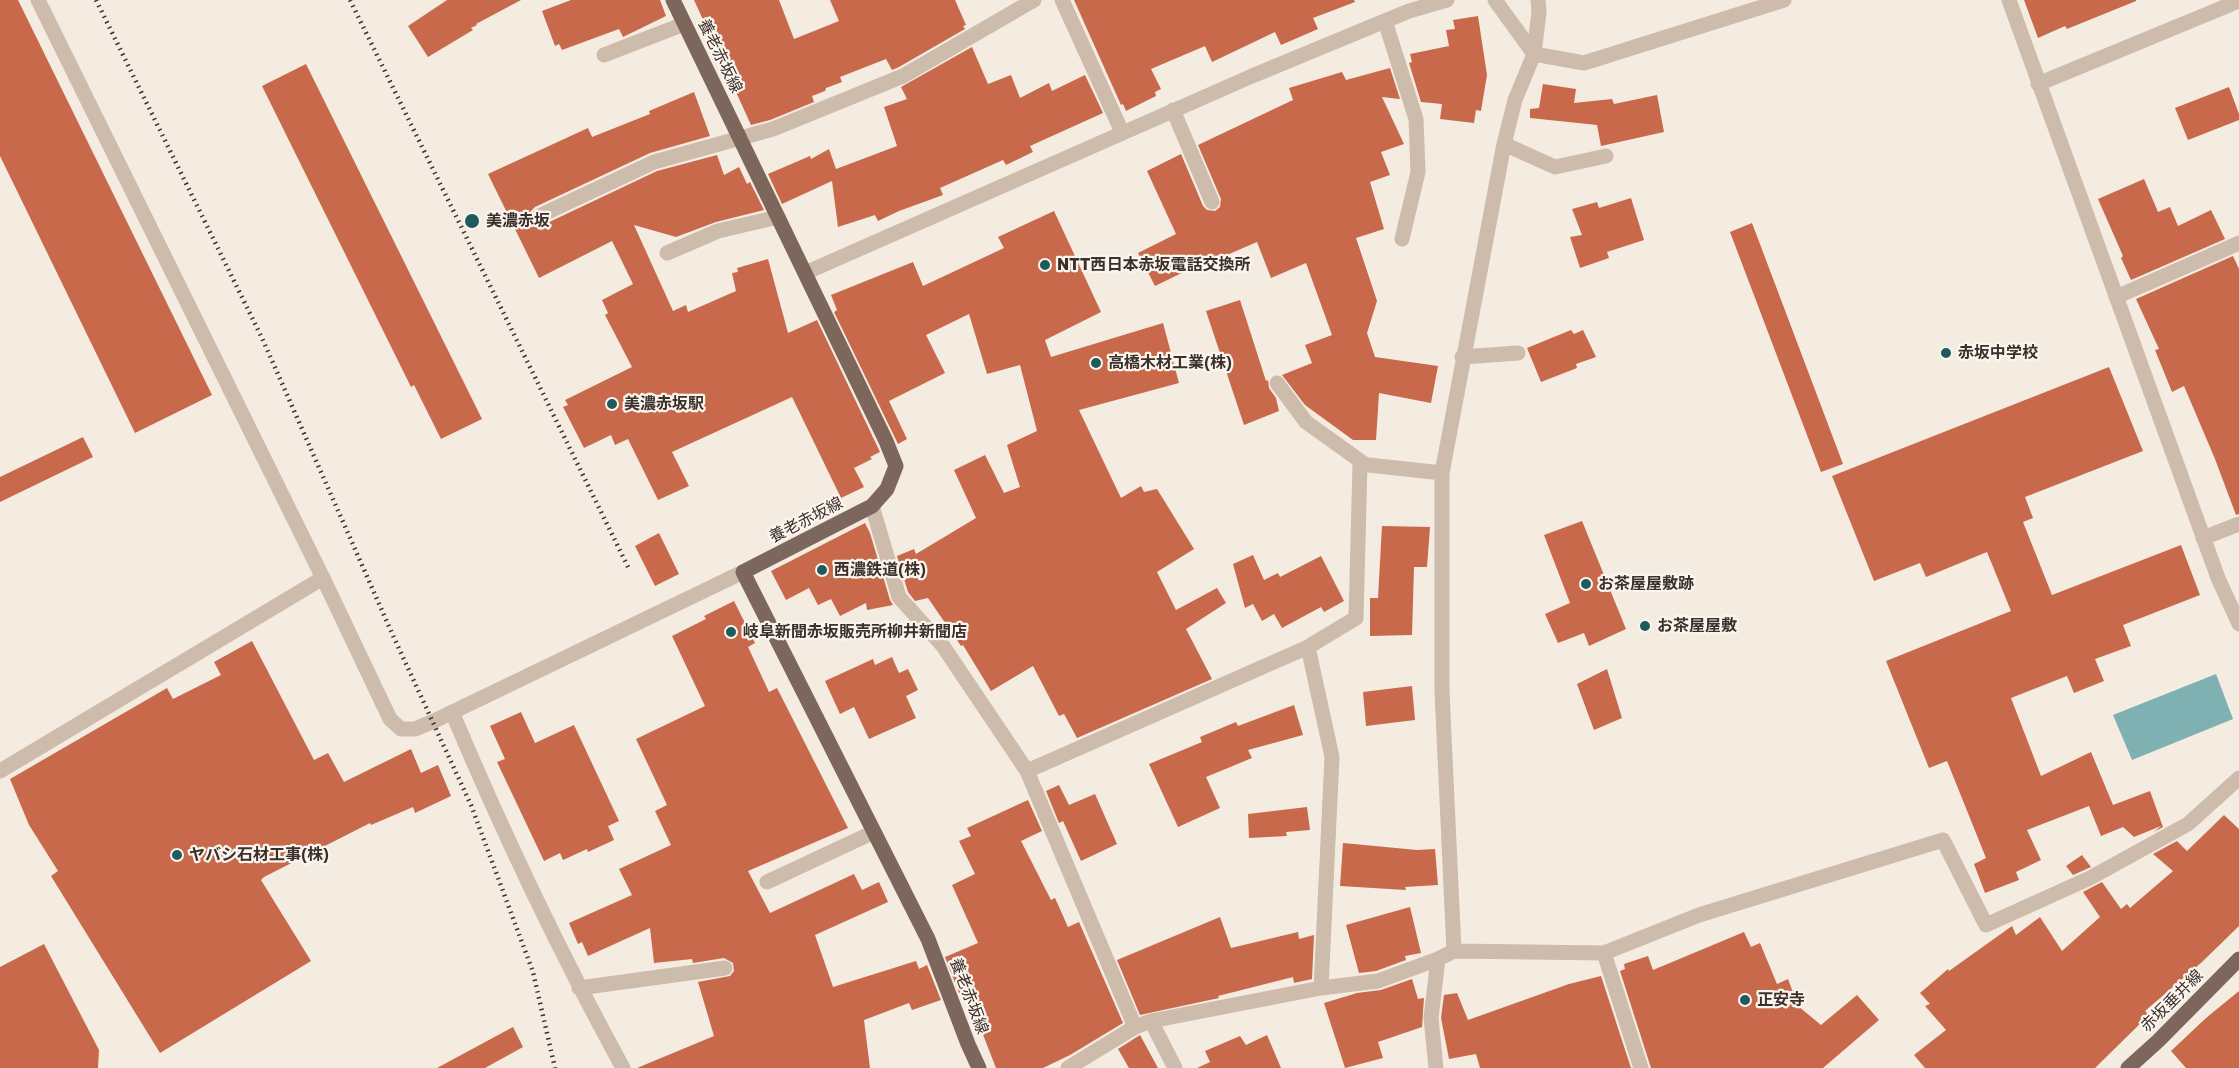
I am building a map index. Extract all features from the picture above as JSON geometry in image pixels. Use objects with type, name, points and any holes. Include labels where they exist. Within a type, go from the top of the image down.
[{"type":"main road","name":"養老赤坂線","points":[[673,0],[896,466],[886,489],[872,506],[743,572],[928,939],[979,1068]]},
{"type":"main road","name":"赤坂垂井線","points":[[2128,1068],[2239,959]]},
{"type":"street","points":[[39,0],[390,719],[401,729],[415,729],[743,572]]},
{"type":"street","points":[[540,216],[654,162],[773,129],[903,76],[1034,0]]},
{"type":"street","points":[[1062,0],[1122,132]]},
{"type":"street","points":[[805,273],[1122,132],[1385,21],[1407,5],[1447,0]]},
{"type":"street","points":[[1495,0],[1534,54],[1584,63],[1784,0]]},
{"type":"street","points":[[1454,951],[1442,692],[1442,473],[1462,357],[1504,144],[1515,100],[1534,54],[1539,12],[1538,0]]},
{"type":"street","points":[[2009,0],[2203,538],[2239,624]]},
{"type":"street","points":[[2038,84],[2239,1]]},
{"type":"street","points":[[1385,21],[1416,119],[1418,172],[1402,239]]},
{"type":"street","points":[[604,55],[684,24]]},
{"type":"street","points":[[1173,110],[1212,202]]},
{"type":"street","points":[[1504,144],[1555,167],[1606,156]]},
{"type":"street","points":[[667,253],[718,231],[778,217]]},
{"type":"street","points":[[2116,297],[2239,243]]},
{"type":"street","points":[[1462,357],[1518,353]]},
{"type":"street","points":[[1277,383],[1306,422],[1366,465]]},
{"type":"street","points":[[1027,771],[1308,647],[1356,618],[1360,464],[1442,473]]},
{"type":"street","points":[[872,506],[899,597],[943,646],[1027,771],[1134,1027]]},
{"type":"street","points":[[2203,538],[2239,524]]},
{"type":"street","points":[[0,771],[323,578]]},
{"type":"street","points":[[1308,647],[1332,757],[1321,988]]},
{"type":"street","points":[[452,712],[489,798],[579,988],[623,1068]]},
{"type":"street","points":[[1068,1068],[1134,1027],[1151,1021],[1321,988],[1378,981],[1454,951],[1604,953],[1699,915],[1943,840],[1986,925],[2090,878],[2188,824],[2239,778]]},
{"type":"street","points":[[767,882],[874,832]]},
{"type":"street","points":[[1604,953],[1641,1068]]},
{"type":"street","points":[[1436,1068],[1431,1018],[1438,959]]},
{"type":"street","points":[[579,988],[725,968]]},
{"type":"street","points":[[1151,1021],[1175,1068]]},
{"type":"water","points":[[2216,674],[2233,719],[2132,760],[2113,715]]},
{"type":"building","points":[[0,0],[18,0],[212,395],[135,433],[0,156]]},
{"type":"building","points":[[447,0],[521,0],[476,24],[471,28],[473,30],[428,57],[408,26]]},
{"type":"building","points":[[571,0],[660,0],[666,16],[623,37],[619,29],[562,50],[559,44],[555,46],[542,11]]},
{"type":"building","points":[[694,0],[779,0],[794,39],[839,21],[830,0],[955,0],[966,25],[963,26],[965,29],[899,67],[892,70],[886,59],[840,77],[842,82],[812,96],[814,102],[770,120],[751,125]]},
{"type":"building","points":[[1074,0],[1354,0],[1355,2],[1313,18],[1318,29],[1281,45],[1275,32],[1212,62],[1205,46],[1151,69],[1161,89],[1155,92],[1156,96],[1126,111],[1123,104],[1121,105]]},
{"type":"building","points":[[2024,0],[2136,1],[2067,29],[2065,26],[2038,38]]},
{"type":"building","points":[[1478,16],[1487,75],[1481,111],[1476,110],[1474,123],[1440,119],[1442,104],[1421,102],[1409,63],[1412,62],[1410,54],[1449,46],[1446,30],[1455,29],[1453,20]]},
{"type":"building","points":[[972,47],[988,84],[1011,75],[1020,98],[1049,83],[1052,91],[1085,75],[1103,113],[1030,146],[1033,152],[1006,165],[1003,160],[940,188],[943,195],[878,221],[875,215],[838,227],[832,181],[782,204],[768,174],[810,156],[811,159],[829,149],[836,169],[897,146],[884,107],[907,99],[901,87]]},
{"type":"building","points":[[306,64],[482,419],[441,439],[414,385],[411,387],[262,86]]},
{"type":"building","points":[[1390,68],[1400,99],[1382,97],[1404,144],[1381,152],[1390,175],[1370,182],[1384,229],[1356,238],[1377,301],[1367,333],[1375,357],[1438,366],[1431,403],[1379,393],[1376,440],[1353,440],[1305,405],[1282,375],[1312,363],[1305,345],[1332,335],[1306,263],[1271,278],[1257,242],[1220,258],[1219,255],[1155,286],[1138,253],[1176,234],[1147,171],[1181,154],[1203,206],[1207,210],[1215,211],[1220,207],[1221,199],[1198,145],[1293,100],[1289,88],[1342,72],[1346,80]]},
{"type":"building","points":[[1543,84],[1576,89],[1574,103],[1612,99],[1614,104],[1657,95],[1664,132],[1601,146],[1597,125],[1530,118],[1530,109],[1539,108]]},
{"type":"building","points":[[2229,87],[2239,120],[2188,140],[2175,108]]},
{"type":"building","points":[[694,92],[710,136],[650,153],[535,207],[531,211],[530,220],[534,224],[543,225],[657,171],[717,155],[724,175],[739,167],[747,184],[750,182],[764,210],[716,222],[676,237],[634,225],[673,311],[686,305],[688,312],[736,291],[732,273],[738,272],[737,268],[768,259],[788,333],[817,320],[880,452],[854,468],[864,487],[841,498],[792,397],[672,452],[689,486],[658,500],[628,439],[615,445],[611,435],[584,448],[563,407],[568,405],[565,400],[632,367],[605,315],[608,313],[602,300],[633,284],[612,241],[539,278],[488,174],[588,128],[592,137],[650,114],[649,111]]},
{"type":"building","points":[[2144,179],[2158,212],[2170,207],[2178,226],[2211,210],[2225,239],[2131,280],[2098,199]]},
{"type":"building","points":[[1631,198],[1644,240],[1607,252],[1609,258],[1580,268],[1570,237],[1582,235],[1572,209],[1597,202],[1599,208]]},
{"type":"building","points":[[1054,211],[1101,312],[1045,340],[1051,357],[1163,323],[1179,383],[1079,410],[1121,498],[1141,486],[1144,492],[1157,489],[1194,549],[1157,572],[1176,610],[1217,588],[1226,603],[1186,629],[1212,679],[1077,738],[1064,714],[1059,716],[1033,666],[991,691],[963,645],[961,646],[928,598],[915,601],[908,592],[897,556],[914,549],[916,554],[976,518],[954,470],[985,455],[1004,493],[1020,487],[1007,445],[1037,431],[1020,365],[987,374],[969,314],[926,335],[945,373],[889,401],[907,439],[898,444],[834,312],[837,310],[831,295],[913,262],[923,286],[1004,248],[998,237]]},
{"type":"building","points":[[1752,223],[1843,464],[1821,472],[1730,232]]},
{"type":"building","points":[[2233,256],[2239,269],[2239,514],[2236,515],[2184,386],[2172,392],[2155,350],[2159,349],[2136,299]]},
{"type":"building","points":[[1240,300],[1266,381],[1268,380],[1269,388],[1276,398],[1279,411],[1244,425],[1206,311]]},
{"type":"building","points":[[1571,330],[1574,334],[1583,330],[1596,357],[1576,364],[1577,368],[1541,382],[1527,348]]},
{"type":"building","points":[[2109,367],[2143,451],[2025,497],[2033,518],[2023,522],[2052,595],[2181,545],[2200,595],[2123,625],[2131,646],[2095,659],[2104,681],[2074,693],[2067,676],[2011,698],[2041,776],[2091,752],[2113,805],[2150,791],[2163,827],[2134,837],[2123,827],[2101,836],[2089,806],[2027,830],[2041,860],[2016,872],[2019,880],[1985,893],[1974,864],[1986,858],[1947,761],[1929,768],[1886,661],[2011,611],[1987,552],[1926,577],[1920,563],[1874,581],[1832,476]]},
{"type":"building","points":[[83,437],[93,457],[0,502],[0,477]]},
{"type":"building","name":"お茶屋屋敷跡","points":[[1582,521],[1626,629],[1589,646],[1584,633],[1558,643],[1545,614],[1570,603],[1544,535]]},
{"type":"building","name":"西濃鉄道(株)","points":[[865,523],[893,605],[867,610],[866,603],[840,616],[831,599],[818,605],[809,588],[786,600],[771,571]]},
{"type":"building","points":[[1382,526],[1430,527],[1427,567],[1414,567],[1412,635],[1370,636],[1370,598],[1378,598]]},
{"type":"building","points":[[659,533],[679,574],[655,586],[635,546]]},
{"type":"building","points":[[1253,555],[1264,580],[1278,573],[1280,577],[1321,556],[1344,601],[1324,612],[1321,607],[1282,628],[1274,614],[1262,621],[1253,604],[1245,608],[1233,564]]},
{"type":"building","points":[[734,601],[755,643],[748,647],[769,692],[777,688],[848,828],[748,871],[770,913],[854,874],[862,890],[879,882],[888,902],[815,935],[833,987],[916,961],[919,969],[927,965],[941,1000],[912,1010],[909,1003],[864,1020],[870,1068],[637,1068],[714,1036],[698,982],[730,976],[734,971],[733,963],[724,958],[693,963],[692,959],[654,963],[650,928],[588,956],[582,942],[578,944],[569,923],[632,895],[619,869],[671,845],[655,811],[667,805],[636,739],[705,706],[672,636],[706,619],[704,616]]},
{"type":"building","name":"ヤバシ石材工事(株)","points":[[252,641],[314,760],[328,753],[344,782],[411,749],[421,773],[438,765],[451,796],[415,813],[413,807],[371,825],[370,823],[264,877],[261,880],[311,961],[160,1053],[51,876],[58,871],[29,825],[10,779],[167,688],[173,699],[221,675],[214,662]]},
{"type":"building","points":[[892,657],[899,673],[908,669],[918,690],[906,696],[916,718],[869,739],[854,707],[840,714],[825,681],[873,659],[875,665]]},
{"type":"building","points":[[1607,669],[1622,718],[1594,730],[1577,684]]},
{"type":"building","points":[[1412,686],[1415,720],[1366,726],[1363,692]]},
{"type":"building","points":[[1294,705],[1303,735],[1248,750],[1252,758],[1206,777],[1220,808],[1178,827],[1149,764],[1202,742],[1200,737],[1236,722],[1238,726]]},
{"type":"building","points":[[521,712],[535,743],[574,725],[619,821],[608,826],[614,840],[563,860],[560,853],[544,861],[497,762],[505,759],[490,726]]},
{"type":"building","points":[[1059,785],[1069,805],[1095,794],[1117,844],[1081,861],[1063,821],[1059,823],[1046,791]]},
{"type":"building","points":[[1028,800],[1042,831],[1021,841],[1051,900],[1055,898],[1068,927],[1079,922],[1123,1023],[1070,1055],[1043,1068],[996,1068],[966,991],[959,993],[945,957],[978,943],[952,885],[975,874],[959,841],[971,836],[967,828]]},
{"type":"building","points":[[1307,807],[1310,830],[1286,832],[1287,836],[1249,838],[1248,814]]},
{"type":"building","points":[[2224,815],[2239,829],[2239,926],[2202,962],[2145,1011],[2149,1015],[2095,1068],[1925,1068],[1914,1055],[1946,1030],[1925,1006],[1930,1004],[1920,993],[1948,969],[1949,971],[2012,926],[2016,935],[2040,917],[2062,951],[2100,917],[2083,892],[2102,882],[2121,909],[2127,904],[2130,908],[2173,871],[2153,854],[2177,841],[2187,851]]},
{"type":"building","points":[[1343,843],[1417,850],[1435,849],[1438,885],[1405,887],[1406,890],[1340,886]]},
{"type":"building","points":[[2082,855],[2091,867],[2073,875],[2066,866]]},
{"type":"building","points":[[1410,907],[1421,953],[1405,956],[1406,960],[1376,971],[1359,973],[1346,925]]},
{"type":"building","points":[[1220,917],[1231,948],[1298,932],[1299,939],[1314,935],[1312,979],[1294,983],[1293,977],[1218,996],[1219,998],[1140,1015],[1117,960]]},
{"type":"building","points":[[1744,932],[1751,947],[1760,943],[1777,984],[1788,979],[1798,1006],[1821,1025],[1857,995],[1879,1020],[1823,1068],[1651,1068],[1620,971],[1625,969],[1624,964],[1648,956],[1653,970]]},
{"type":"building","points":[[44,944],[99,1050],[98,1068],[0,1068],[0,967]]},
{"type":"building","points":[[1601,976],[1631,1068],[1480,1068],[1476,1054],[1449,1059],[1441,1018],[1444,995],[1457,993],[1468,1020],[1569,984]]},
{"type":"building","points":[[1412,979],[1418,999],[1424,998],[1422,1027],[1378,1042],[1383,1058],[1345,1068],[1324,1003],[1357,993],[1381,990]]},
{"type":"building","points":[[2239,991],[2239,1068],[2186,1068],[2171,1051]]},
{"type":"building","points":[[513,1027],[523,1047],[485,1068],[437,1068]]},
{"type":"building","points":[[1140,1035],[1158,1068],[1129,1068],[1118,1049]]},
{"type":"building","points":[[1267,1035],[1281,1068],[1197,1068],[1210,1062],[1205,1051],[1240,1036],[1246,1045]]},
{"type":"railway","points":[[96,0],[262,338],[395,640],[471,805],[533,972],[555,1068]]},
{"type":"railway","points":[[350,0],[630,571]]},
{"type":"place","name":"美濃赤坂","points":[[472,221]]},
{"type":"place","name":"NTT西日本赤坂電話交換所","points":[[1045,265]]},
{"type":"place","name":"赤坂中学校","points":[[1946,353]]},
{"type":"place","name":"高橋木材工業(株)","points":[[1096,363]]},
{"type":"place","name":"美濃赤坂駅","points":[[612,404]]},
{"type":"place","name":"西濃鉄道(株)","points":[[822,570]]},
{"type":"place","name":"お茶屋屋敷跡","points":[[1586,584]]},
{"type":"place","name":"お茶屋屋敷","points":[[1645,626]]},
{"type":"place","name":"岐阜新聞赤坂販売所柳井新聞店","points":[[731,632]]},
{"type":"place","name":"ヤバシ石材工事(株)","points":[[177,855]]},
{"type":"place","name":"正安寺","points":[[1745,1000]]}]
